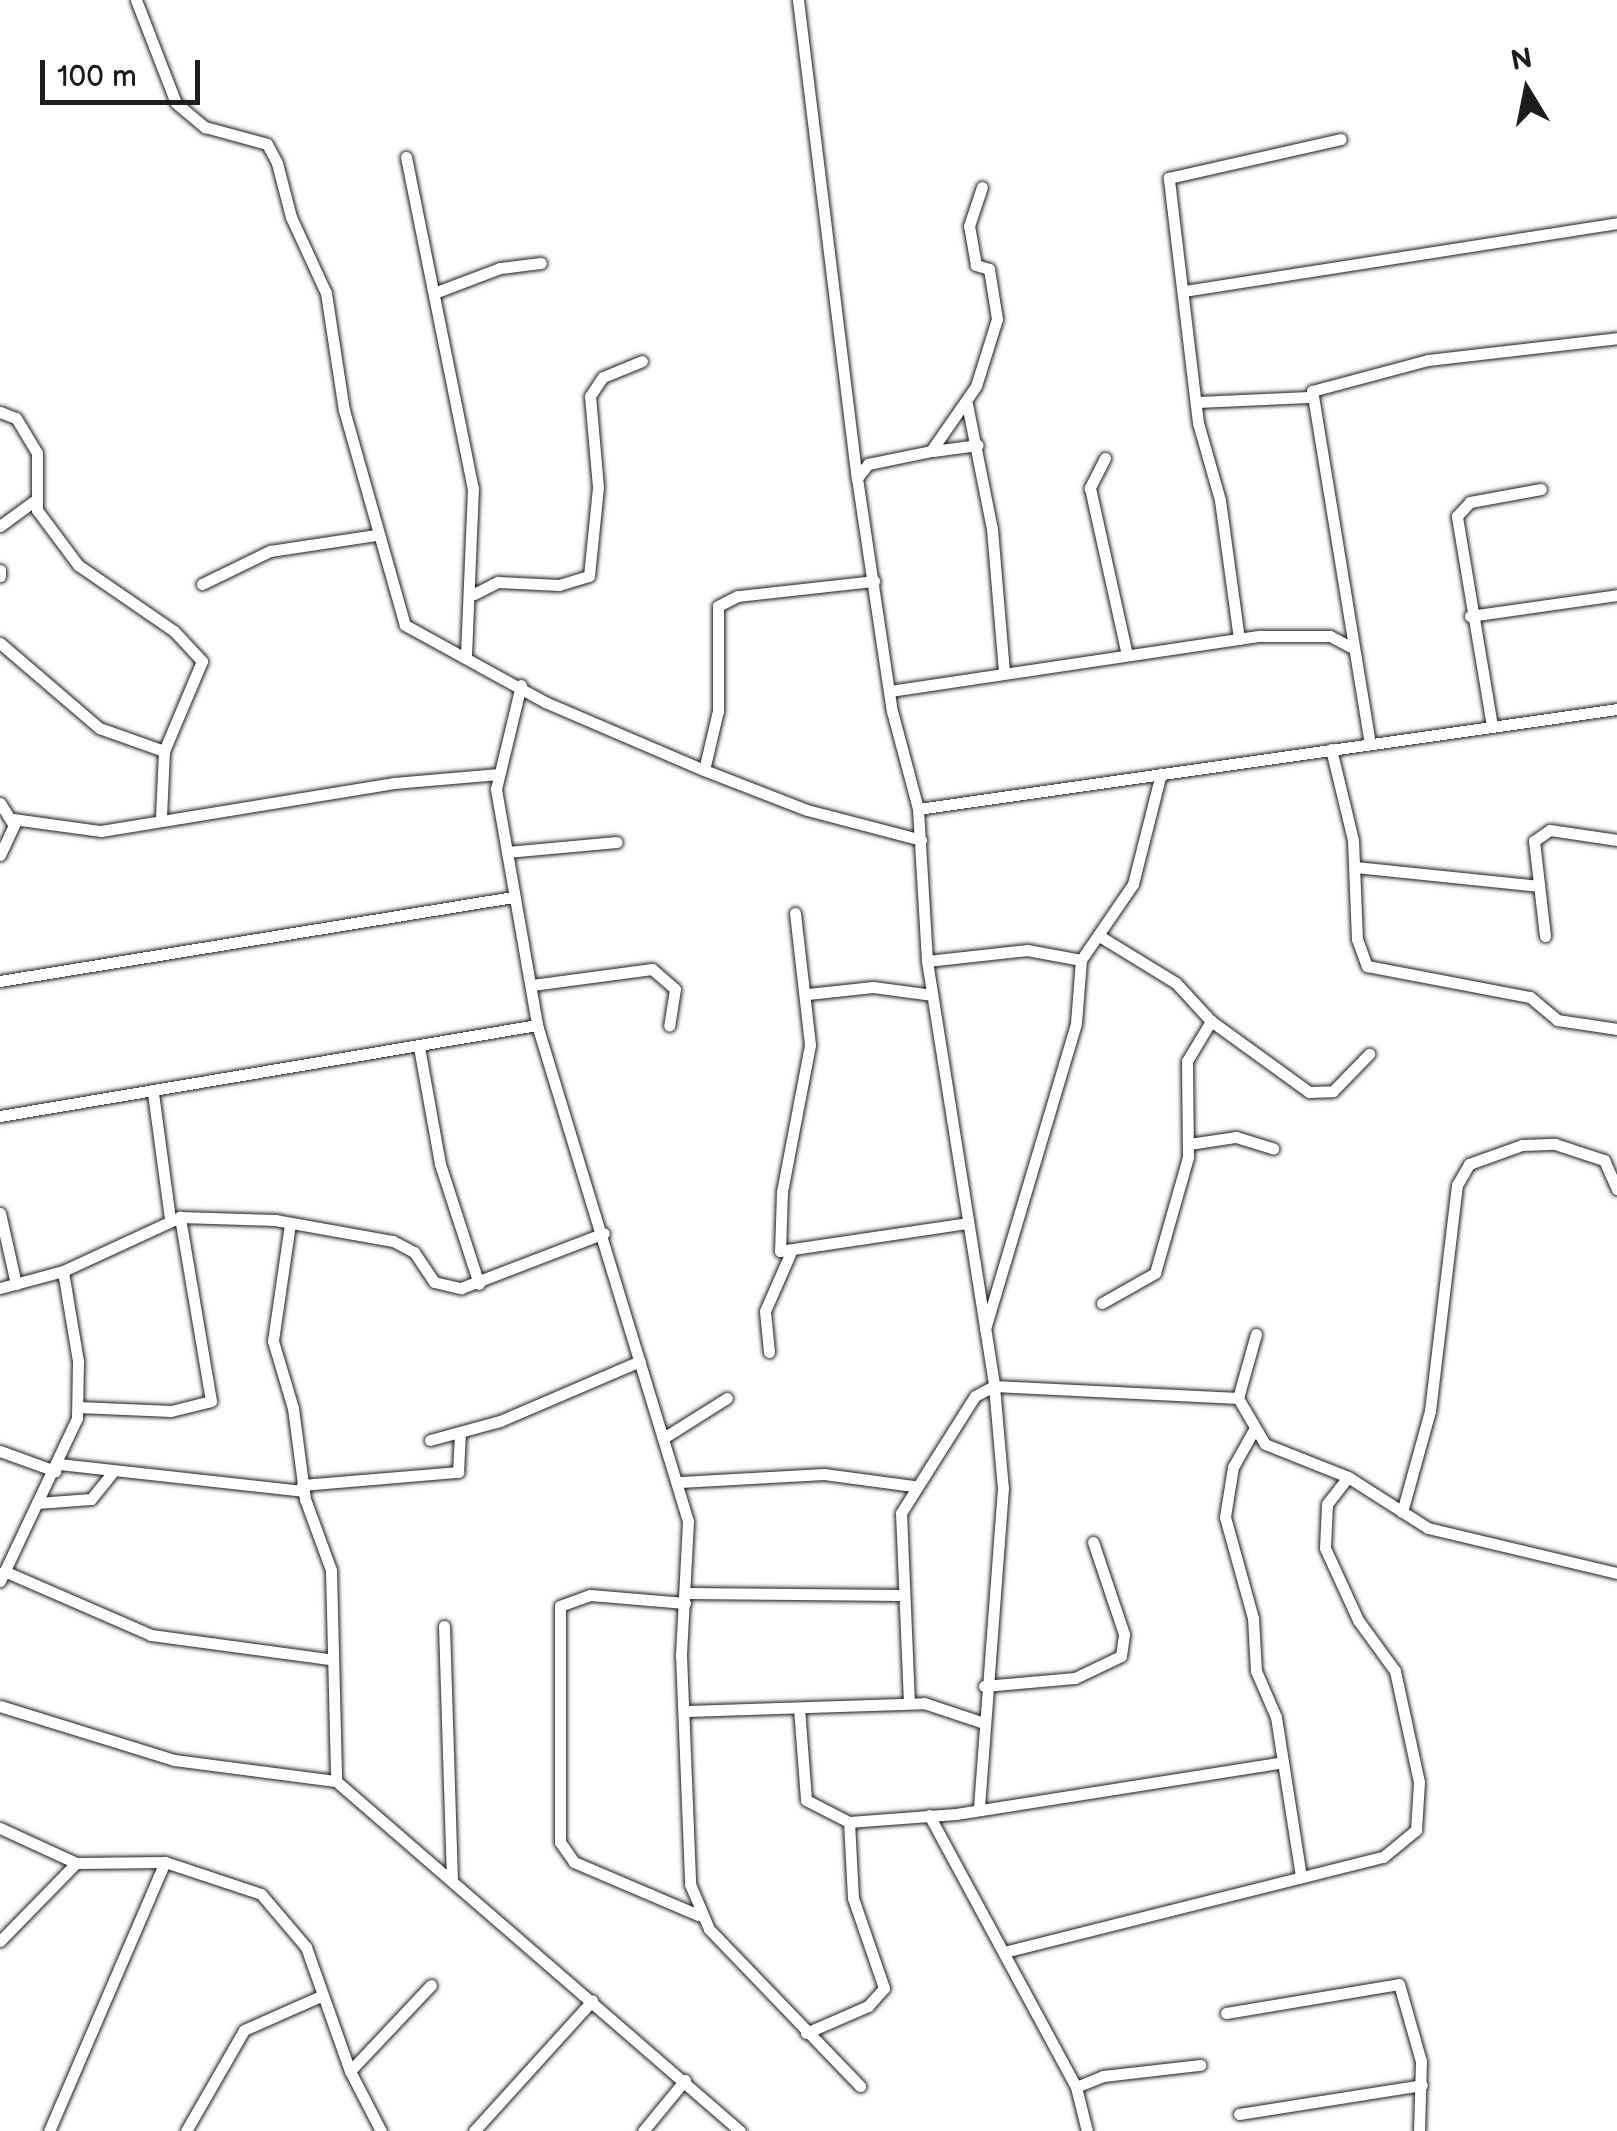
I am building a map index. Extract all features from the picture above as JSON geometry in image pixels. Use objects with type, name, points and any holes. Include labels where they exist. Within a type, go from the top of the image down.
[{"type":"street","points":[[136,0],[176,103],[205,128],[266,144],[277,162],[291,217],[326,292],[376,535],[405,625],[520,685],[704,770],[807,810],[920,835]]},
{"type":"street","points":[[798,0],[857,478],[890,691],[918,810],[927,961],[994,1386],[1003,1488],[981,1722],[979,1810]]},
{"type":"street","points":[[1239,639],[1197,402],[1172,174],[1341,139]]},
{"type":"street","points":[[406,156],[473,488],[474,594],[466,658]]},
{"type":"street","points":[[931,451],[967,404],[998,319],[989,269],[976,264],[969,226],[982,187]]},
{"type":"street","points":[[1184,290],[1617,223]]},
{"type":"street","points":[[434,293],[500,268],[541,263]]},
{"type":"street","points":[[1197,402],[1309,397],[1328,384],[1377,379],[1428,360],[1617,338]]},
{"type":"street","points":[[474,594],[498,582],[560,584],[589,576],[598,487],[590,396],[603,377],[642,361]]},
{"type":"street","points":[[1309,397],[1370,744]]},
{"type":"street","points":[[967,404],[978,445],[1004,673]]},
{"type":"street","points":[[0,412],[16,418],[36,453],[34,501],[86,574],[197,650],[202,668],[164,751],[161,818]]},
{"type":"street","points":[[857,478],[868,464],[978,445]]},
{"type":"street","points":[[1105,458],[1090,488],[1127,655]]},
{"type":"street","points":[[1492,726],[1470,616],[1459,512],[1470,502],[1542,490]]},
{"type":"street","points":[[0,526],[34,501]]},
{"type":"street","points":[[202,584],[270,551],[376,535]]},
{"type":"street","points":[[704,770],[718,711],[718,606],[738,596],[874,581]]},
{"type":"street","points":[[1470,616],[1617,595]]},
{"type":"street","points":[[1330,636],[1348,620]]},
{"type":"street","points":[[890,691],[1239,639],[1330,636],[1353,648]]},
{"type":"street","points":[[0,643],[99,728],[164,751]]},
{"type":"street","points":[[520,685],[499,774],[513,896],[537,1025],[680,1482],[691,1557],[686,1598],[688,1711],[698,1914]]},
{"type":"street","points":[[918,810],[1617,709]]},
{"type":"street","points":[[1331,749],[1356,868],[1357,939],[1366,966],[1530,996],[1557,1020],[1617,1029]]},
{"type":"street","points":[[985,1329],[1076,1023],[1081,960],[1102,937],[1145,853],[1161,773]]},
{"type":"street","points":[[0,803],[13,819],[101,831],[161,818],[499,774]]},
{"type":"street","points":[[920,835],[938,810]]},
{"type":"street","points":[[0,855],[13,819]]},
{"type":"street","points":[[1545,936],[1539,886],[1539,834],[1617,840]]},
{"type":"street","points":[[507,852],[617,842]]},
{"type":"street","points":[[1356,868],[1539,886]]},
{"type":"street","points":[[0,982],[513,896]]},
{"type":"street","points":[[790,1254],[777,1239],[809,1052],[808,994],[796,913]]},
{"type":"street","points":[[1102,937],[1176,983],[1211,1021],[1309,1092],[1332,1091],[1369,1054]]},
{"type":"street","points":[[927,961],[1027,950],[1081,960]]},
{"type":"street","points":[[532,986],[652,970],[674,990],[668,1026]]},
{"type":"street","points":[[808,994],[873,987],[932,995]]},
{"type":"street","points":[[1102,1303],[1155,1273],[1189,1144],[1187,1061],[1211,1021]]},
{"type":"street","points":[[0,1116],[537,1025]]},
{"type":"street","points":[[419,1047],[440,1164],[479,1284]]},
{"type":"street","points":[[78,1408],[170,1412],[211,1401],[153,1093]]},
{"type":"street","points":[[1189,1144],[1236,1137],[1274,1148]]},
{"type":"street","points":[[1402,1512],[1430,1411],[1457,1185],[1470,1164],[1522,1145],[1555,1144],[1604,1160],[1617,1189]]},
{"type":"street","points":[[0,1213],[16,1284]]},
{"type":"street","points":[[0,1288],[62,1271],[175,1218],[290,1224],[392,1242],[414,1252],[434,1282],[479,1284],[604,1233]]},
{"type":"street","points":[[290,1224],[273,1340],[293,1408],[302,1488],[331,1570],[329,1659],[336,1780]]},
{"type":"street","points":[[790,1254],[968,1224]]},
{"type":"street","points":[[768,1352],[765,1310],[790,1254]]},
{"type":"street","points":[[62,1271],[78,1408],[57,1467],[2,1576],[151,1635],[329,1659]]},
{"type":"street","points":[[1256,1334],[1238,1398],[1266,1444],[1348,1477],[1402,1512],[1450,1535],[1617,1574]]},
{"type":"street","points":[[430,1440],[460,1433],[640,1361]]},
{"type":"street","points":[[910,1703],[898,1534],[913,1486],[963,1408],[994,1386],[1238,1398]]},
{"type":"street","points":[[665,1437],[726,1398]]},
{"type":"street","points":[[1255,1428],[1233,1468],[1225,1517],[1283,1762],[1300,1877]]},
{"type":"street","points":[[0,1451],[57,1467],[302,1488],[458,1472],[460,1433]]},
{"type":"street","points":[[37,1503],[92,1499],[112,1473]]},
{"type":"street","points":[[680,1482],[824,1474],[913,1486]]},
{"type":"street","points":[[1004,1952],[1402,1848],[1421,1815],[1395,1670],[1358,1620],[1325,1548],[1327,1504],[1348,1477]]},
{"type":"street","points":[[984,1686],[1074,1678],[1121,1656],[1124,1634],[1093,1542]]},
{"type":"street","points":[[860,2086],[698,1914],[574,1862],[560,1842],[560,1606],[590,1595],[902,1596]]},
{"type":"street","points":[[444,1626],[452,1878]]},
{"type":"street","points":[[688,1711],[910,1703],[981,1722]]},
{"type":"street","points":[[0,1706],[174,1760],[336,1780],[740,2131]]},
{"type":"street","points":[[799,1708],[806,1800],[849,1822],[979,1810],[1283,1762]]},
{"type":"street","points":[[929,1815],[1076,2087],[1087,2131]]},
{"type":"street","points":[[806,2032],[868,2006],[884,1988],[853,1898],[849,1822]]},
{"type":"street","points":[[0,1828],[76,1863],[165,1862],[262,1894],[288,1918],[323,1995],[350,2071],[381,2131]]},
{"type":"street","points":[[50,2131],[165,1862]]},
{"type":"street","points":[[0,1942],[76,1863]]},
{"type":"street","points":[[1226,2013],[1399,1984],[1410,2004],[1422,2085],[1419,2131]]},
{"type":"street","points":[[350,2071],[432,1985]]},
{"type":"street","points":[[186,2131],[244,2030],[323,1995]]},
{"type":"street","points":[[474,2131],[592,2001]]},
{"type":"street","points":[[1076,2087],[1200,2065]]},
{"type":"street","points":[[643,2131],[685,2080]]},
{"type":"street","points":[[1239,2114],[1422,2085]]}]
